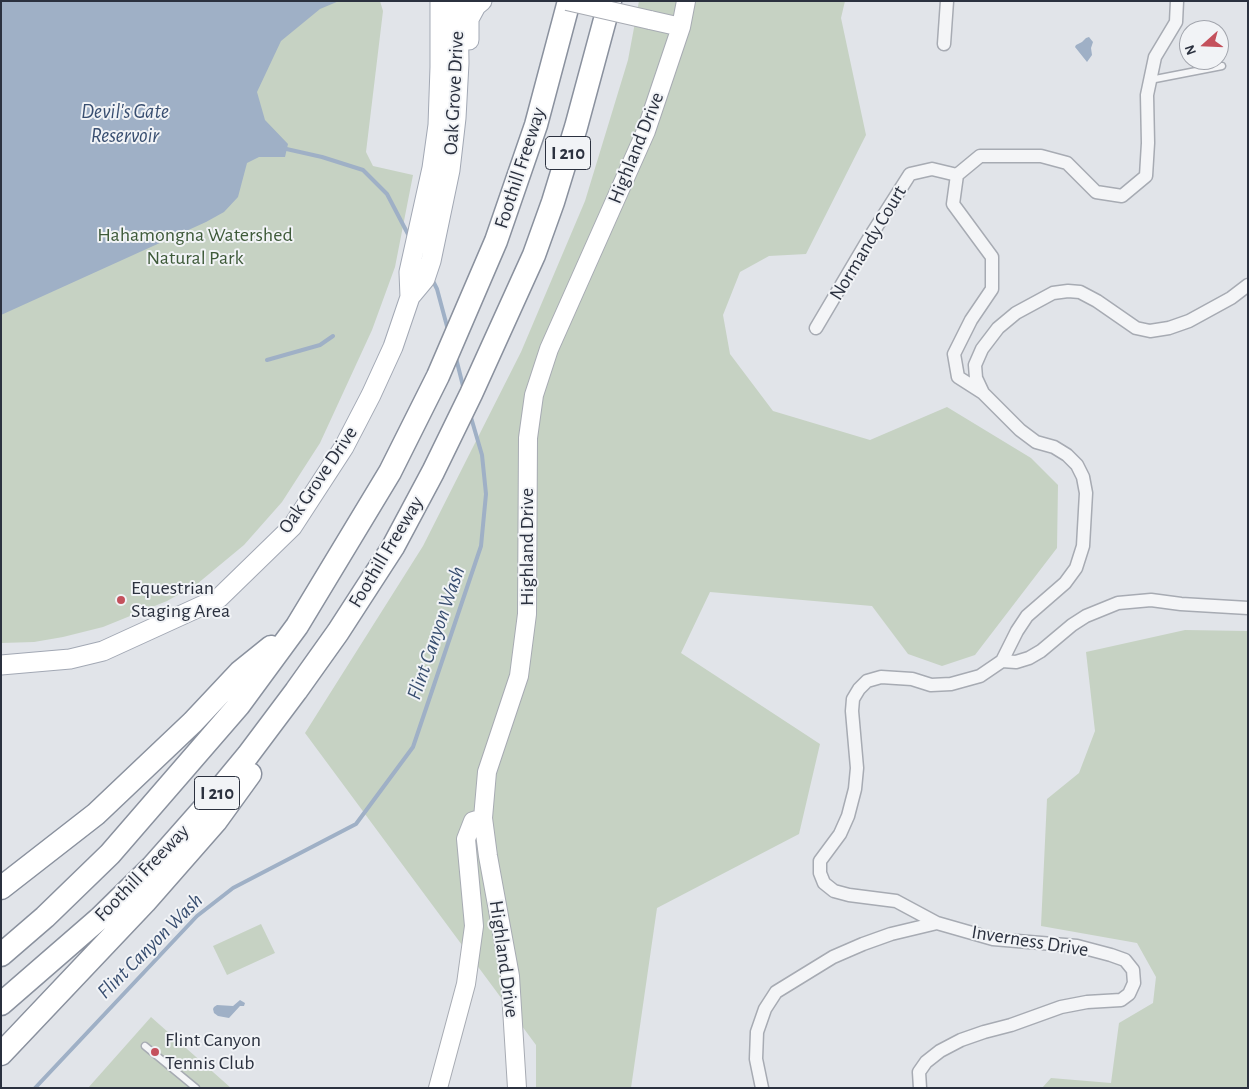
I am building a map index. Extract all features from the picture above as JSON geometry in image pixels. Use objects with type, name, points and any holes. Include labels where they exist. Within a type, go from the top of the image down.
[{"type":"highway","name":"Foothill Freeway","points":[[1,955],[45,917],[117,847],[239,704],[297,626],[390,472],[438,376],[496,241],[536,125],[568,1]]},
{"type":"highway","name":"Foothill Freeway","points":[[1,1004],[100,918],[152,867],[205,807],[248,755],[296,691],[338,632],[393,547],[433,472],[515,300],[534,255],[553,202],[576,127],[610,1]]},
{"type":"highway","points":[[1,1054],[139,909],[216,821],[275,740],[339,640],[393,547]]},
{"type":"highway","points":[[1,888],[96,814],[193,722],[240,672],[297,626]]},
{"type":"main road","name":"Oak Grove Drive","points":[[1,666],[70,659],[103,651],[219,598],[292,527],[344,447],[393,347],[410,297],[425,279],[431,261],[441,169],[438,125],[440,1]]},
{"type":"main road","name":"Oak Grove Drive","points":[[441,169],[456,118],[459,63],[458,1]]},
{"type":"main road","points":[[456,118],[467,100],[469,18],[476,6],[482,1]]},
{"type":"street","points":[[568,1],[681,27]]},
{"type":"street","name":"Highland Drive","points":[[517,1088],[510,976],[483,818],[487,772],[519,676],[527,614],[528,438],[534,395],[549,349],[646,131],[681,27],[686,1]]},
{"type":"street","points":[[944,44],[946,1]]},
{"type":"street","points":[[983,393],[958,377],[954,354],[992,288],[992,257],[953,204],[957,175],[980,156],[1041,156],[1067,163],[1096,192],[1122,196],[1146,176],[1148,143],[1147,95],[1155,57],[1176,22],[1177,1]]},
{"type":"street","name":"Normandy Court","points":[[816,328],[910,174],[932,169],[957,175]]},
{"type":"street","name":"Inverness Drive","points":[[920,1088],[919,1072],[926,1062],[940,1051],[961,1040],[1011,1025],[1060,1007],[1087,1002],[1121,1000],[1129,994],[1134,983],[1133,970],[1125,960],[1111,955],[1077,946],[993,938],[937,923],[896,901],[849,895],[834,891],[824,883],[820,873],[820,861],[840,834],[848,816],[856,789],[857,768],[852,711],[853,699],[859,689],[867,681],[881,677],[904,678],[931,685],[951,684],[980,676],[1002,661],[1027,616],[1066,583],[1076,568],[1083,546],[1086,493],[1083,477],[1077,465],[1068,455],[1054,447],[1036,442],[1020,430],[983,393],[976,378],[975,364],[982,349],[998,328],[1016,313],[1053,293],[1080,292],[1097,301],[1136,328],[1150,330],[1169,328],[1190,321],[1232,298],[1248,285]]},
{"type":"street","points":[[1002,661],[1016,662],[1029,658],[1086,616],[1118,603],[1152,600],[1181,604],[1248,608]]},
{"type":"street","points":[[438,1088],[466,984],[474,926],[466,839],[473,821],[483,818]]},
{"type":"street","points":[[762,1088],[756,1059],[757,1032],[765,1009],[776,992],[834,957],[863,944],[891,934],[937,923]]},
{"type":"lane","points":[[1150,80],[1201,70]]},
{"type":"lane","points":[[144,1046],[196,1088]]},
{"type":"green space","name":"Hahamongna Watershed Natural Park","points":[[1,1],[380,1],[383,11],[366,152],[373,166],[413,175],[395,267],[372,330],[320,443],[282,502],[244,545],[197,584],[167,601],[103,627],[34,642],[1,643]]},
{"type":"green space","points":[[639,1],[845,1],[841,18],[866,135],[806,254],[769,256],[740,272],[723,315],[730,354],[773,411],[870,440],[947,407],[1031,458],[1058,485],[1057,548],[975,655],[942,666],[908,654],[872,606],[710,592],[681,653],[820,744],[799,834],[657,908],[631,1088],[536,1088],[536,1045],[305,733],[423,546],[521,352],[585,201],[628,60]]},
{"type":"green space","points":[[1185,630],[1248,631],[1248,1088],[1042,1088],[1051,1078],[1111,1083],[1119,1023],[1153,1003],[1156,977],[1137,943],[1041,926],[1047,799],[1079,773],[1095,731],[1086,652]]},
{"type":"green space","points":[[261,924],[275,953],[227,975],[213,946]]},
{"type":"green space","name":"Flint Canyon Tennis Club","points":[[151,1017],[231,1088],[88,1088]]},
{"type":"water","name":"Devil's Gate Reservoir","points":[[1,1],[339,1],[320,9],[281,41],[257,92],[265,120],[288,144],[285,157],[259,157],[247,163],[238,197],[224,212],[206,222],[1,315]]},
{"type":"water","points":[[1089,37],[1093,42],[1091,48],[1092,55],[1087,62],[1075,47]]},
{"type":"water","points":[[240,1000],[245,1003],[244,1006],[240,1006],[229,1018],[218,1016],[214,1013],[213,1009],[217,1005],[233,1006]]},
{"type":"waterway","name":"Flint Canyon Wash","points":[[282,148],[322,157],[363,170],[387,194],[410,238]]},
{"type":"waterway","name":"Flint Canyon Wash","points":[[432,279],[437,289],[448,330]]},
{"type":"waterway","points":[[267,360],[320,345],[333,336]]},
{"type":"waterway","name":"Flint Canyon Wash","points":[[456,358],[464,390]]},
{"type":"waterway","name":"Flint Canyon Wash","points":[[35,1088],[197,916],[233,888],[356,824],[413,747],[481,546],[486,494],[482,455],[470,414]]},
{"type":"place","name":"Equestrian Staging Area","points":[[121,600]]},
{"type":"place","name":"Flint Canyon Tennis Club","points":[[155,1052]]}]
